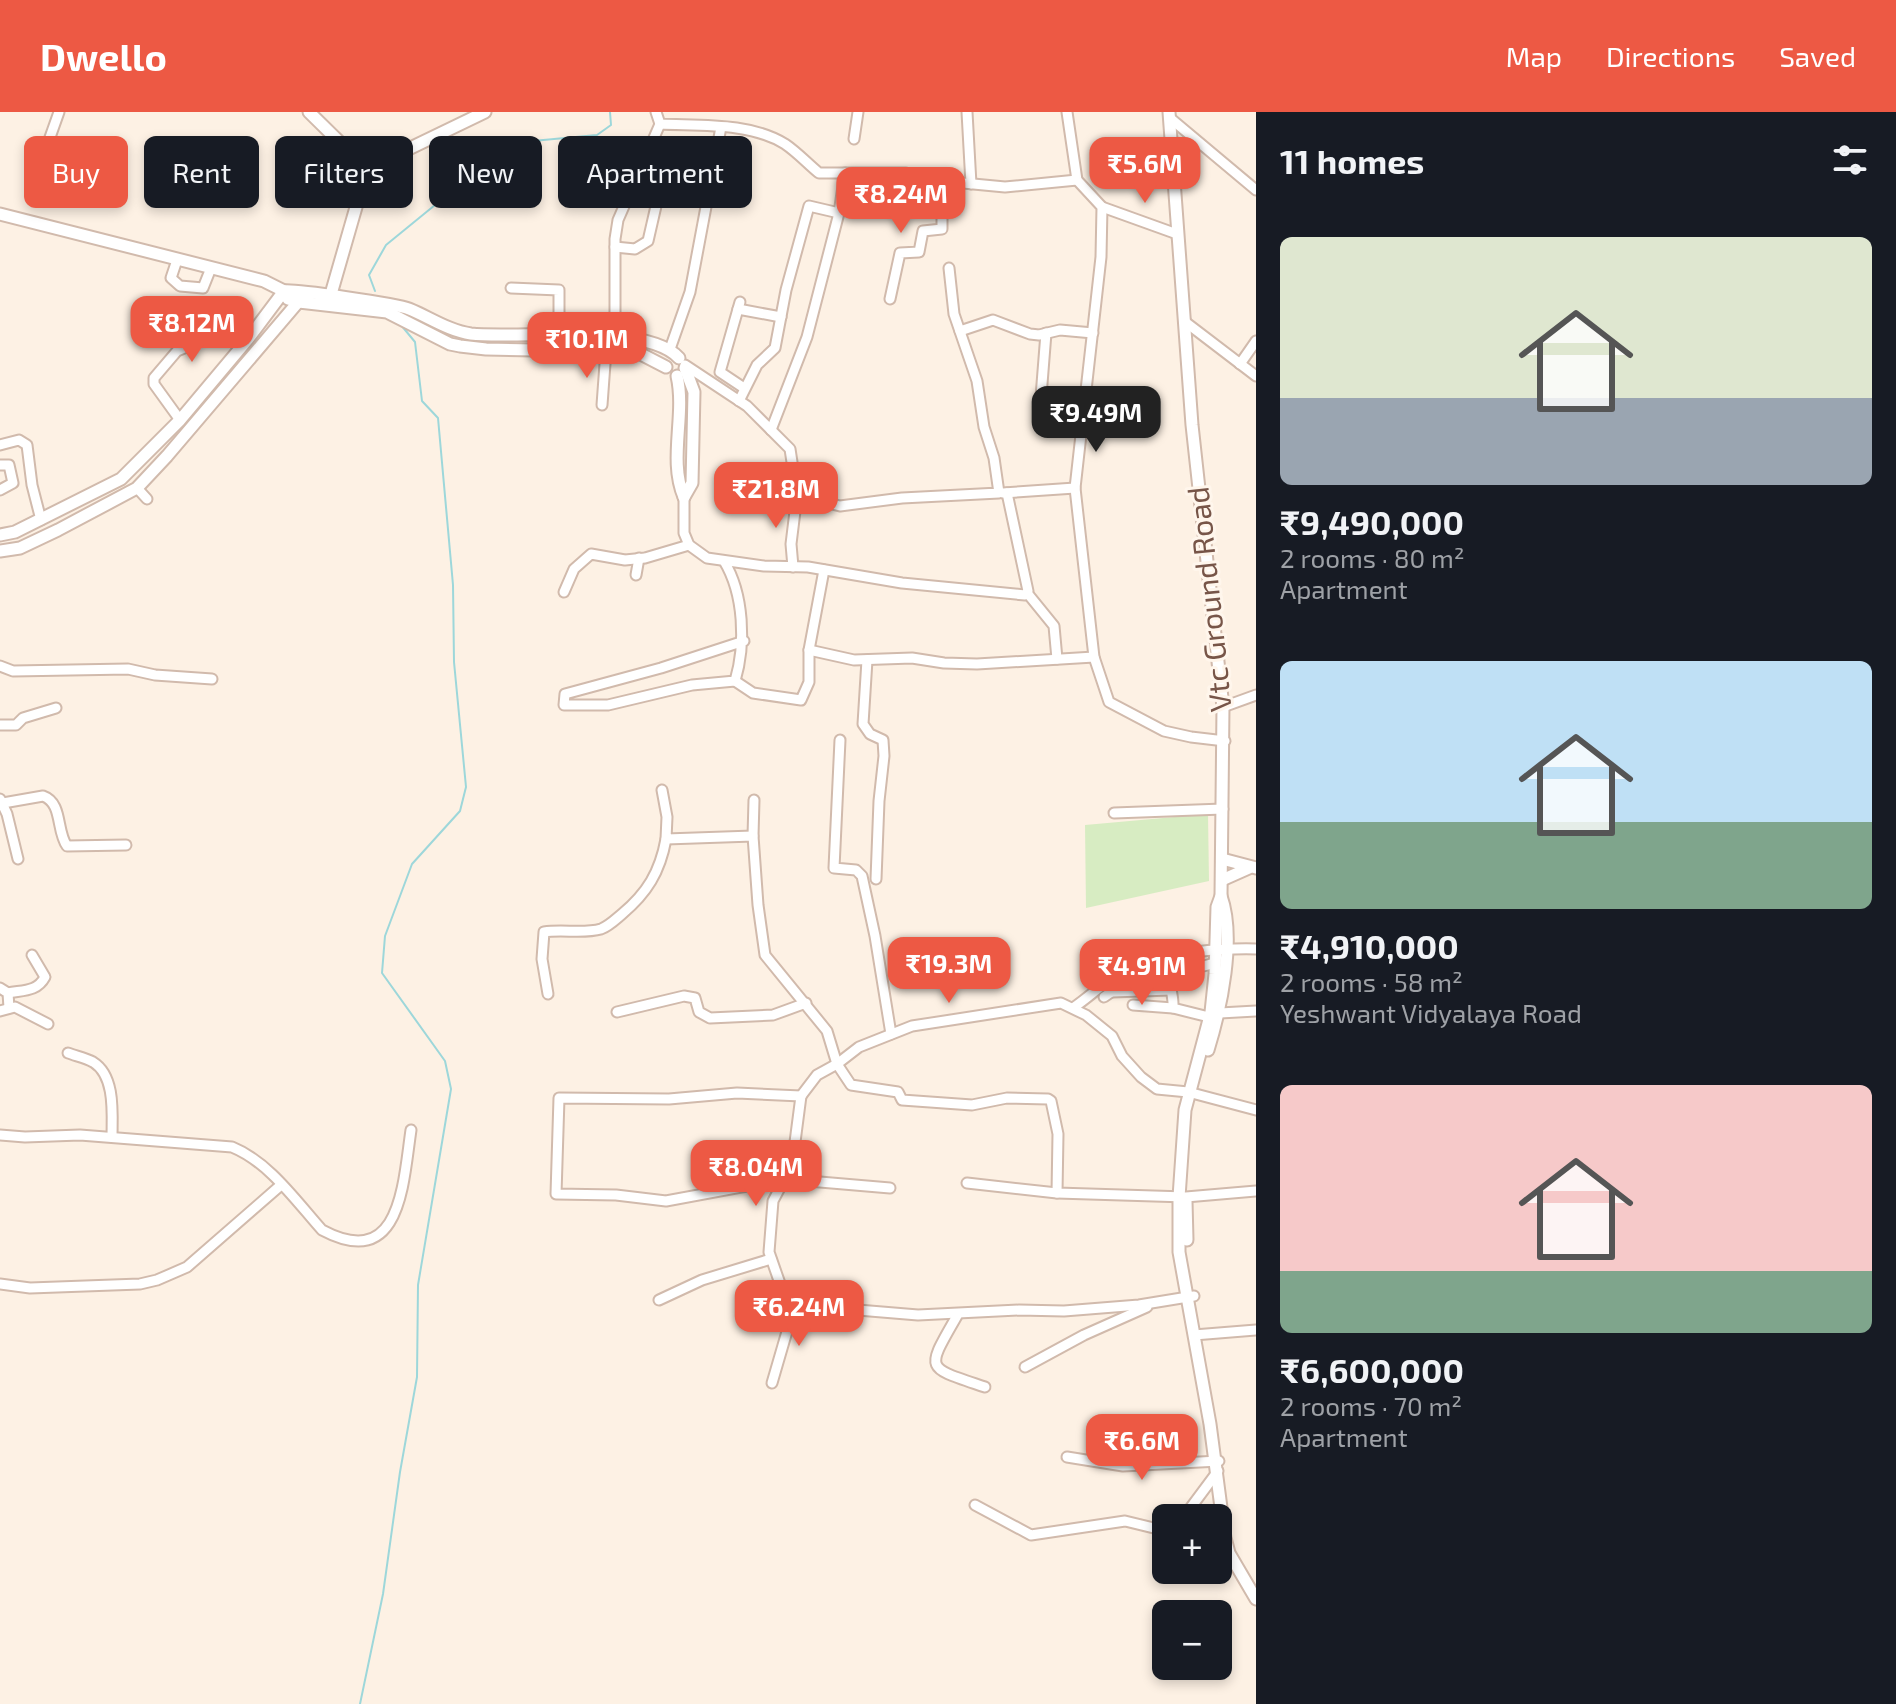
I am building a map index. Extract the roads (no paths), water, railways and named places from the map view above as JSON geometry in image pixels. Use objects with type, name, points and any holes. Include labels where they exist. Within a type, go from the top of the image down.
[{"type":"street","points":[[50,136],[59,112]]},
{"type":"street","points":[[309,112],[333,136]]},
{"type":"street","points":[[413,147],[485,112]]},
{"type":"street","points":[[655,136],[660,124],[656,112]]},
{"type":"street","points":[[854,139],[858,112]]},
{"type":"street","points":[[967,112],[971,184]]},
{"type":"street","points":[[1067,112],[1077,180],[1102,207],[1177,234]]},
{"type":"street","points":[[1169,115],[1256,190]]},
{"type":"street","name":"Vtc Ground Road","points":[[1169,115],[1192,425],[1223,707],[1222,880],[1217,907],[1221,949]]},
{"type":"street","points":[[660,124],[721,127],[765,135],[785,144],[819,173],[906,173],[942,181],[1005,187],[1077,180]]},
{"type":"street","points":[[721,127],[679,363],[694,392],[692,483],[684,497],[684,533],[689,545],[707,558],[724,561],[824,570],[912,584],[1028,594]]},
{"type":"street","points":[[771,430],[807,337],[839,213],[845,173]]},
{"type":"street","points":[[890,299],[900,253],[919,252],[923,231],[942,229],[942,181]]},
{"type":"street","points":[[739,401],[757,365],[775,348],[786,290],[809,206],[839,213]]},
{"type":"street","points":[[1102,207],[1101,257],[1075,488],[1094,657],[1109,702],[1164,731],[1225,741]]},
{"type":"street","points":[[329,302],[356,208]]},
{"type":"street","points":[[602,405],[615,336],[615,247],[618,220],[623,208]]},
{"type":"street","points":[[615,247],[635,249],[648,241],[656,208]]},
{"type":"street","points":[[0,214],[264,281],[284,291]]},
{"type":"street","points":[[177,260],[171,278],[180,286],[203,288],[211,268]]},
{"type":"street","points":[[949,268],[954,314],[977,381],[984,427],[1028,594],[1054,626],[1057,659]]},
{"type":"street","points":[[511,288],[559,290],[565,349]]},
{"type":"street","points":[[0,535],[46,518],[121,479],[180,420],[284,291],[291,289],[302,298],[387,312],[450,344],[460,346],[637,352],[666,367],[670,359],[679,363]]},
{"type":"street","points":[[0,551],[20,548],[102,509],[137,488],[302,298]]},
{"type":"street","points":[[329,302],[388,302],[462,333],[637,338],[739,401],[790,449],[797,495],[791,544],[793,567]]},
{"type":"street","points":[[744,388],[720,372],[739,306],[781,317]]},
{"type":"street","points":[[180,420],[154,384],[154,378],[177,351],[189,346],[214,318],[248,339]]},
{"type":"street","points":[[960,331],[993,320],[1030,334],[1072,330],[1093,333]]},
{"type":"street","points":[[1184,321],[1256,376]]},
{"type":"street","points":[[460,346],[462,333]]},
{"type":"street","points":[[1039,422],[1046,333]]},
{"type":"street","points":[[1240,364],[1256,341]]},
{"type":"street","points":[[0,445],[19,440],[27,445],[32,485],[46,518],[58,530]]},
{"type":"street","points":[[0,465],[9,465],[13,480],[0,490]]},
{"type":"street","points":[[137,488],[147,499]]},
{"type":"street","points":[[797,495],[840,506],[902,498],[1075,488]]},
{"type":"street","points":[[92,495],[102,509]]},
{"type":"street","points":[[564,592],[574,569],[591,554],[625,560],[689,545]]},
{"type":"street","points":[[636,575],[639,558]]},
{"type":"street","points":[[724,561],[735,579],[744,641],[735,681]]},
{"type":"street","points":[[744,641],[565,694],[564,705],[608,705],[692,685],[735,681],[753,693],[801,700],[809,682],[809,650],[824,570]]},
{"type":"street","points":[[809,650],[854,660],[912,658],[977,664],[1094,657]]},
{"type":"street","points":[[867,660],[863,724],[870,734],[883,740],[884,756],[876,879]]},
{"type":"street","points":[[0,666],[13,671],[128,669],[155,675],[212,679]]},
{"type":"street","points":[[1223,707],[1256,695]]},
{"type":"street","points":[[0,725],[16,725],[23,718],[56,708]]},
{"type":"street","points":[[840,740],[834,868],[856,870],[862,876],[891,1034]]},
{"type":"street","points":[[548,994],[542,959],[544,932],[592,930],[609,925],[633,905],[651,884],[662,859],[666,839],[667,817],[662,790]]},
{"type":"street","points":[[18,859],[2,801],[49,798],[54,803],[62,840],[67,846],[126,845]]},
{"type":"street","points":[[754,800],[753,836],[765,955],[827,1031],[837,1064],[851,1085],[888,1089],[898,1092],[902,1100],[972,1105],[1007,1098],[1048,1099],[1058,1134],[1057,1193]]},
{"type":"street","points":[[1114,813],[1223,809]]},
{"type":"street","points":[[666,839],[753,836]]},
{"type":"street","points":[[1222,859],[1252,868]]},
{"type":"street","points":[[1222,880],[1252,868]]},
{"type":"street","points":[[1073,1008],[1130,966],[1144,961],[1221,949],[1256,949]]},
{"type":"street","points":[[1214,1015],[1216,963],[1221,949]]},
{"type":"street","points":[[1221,949],[1214,1015],[1183,1126],[1183,1251],[1218,1466],[1225,1538],[1229,1553],[1256,1599]]},
{"type":"street","points":[[32,955],[45,977],[43,982],[26,991],[4,990],[4,1009],[15,1007],[48,1024]]},
{"type":"street","points":[[1171,990],[1108,994],[1139,973],[1148,976],[1184,972],[1216,963]]},
{"type":"street","points":[[1168,973],[1174,995],[1173,1008]]},
{"type":"street","points":[[617,1012],[684,996],[695,998],[699,1012],[710,1018],[773,1015],[806,1003]]},
{"type":"street","points":[[1190,1296],[1064,1311],[918,1315],[858,1310],[806,1312],[784,1295],[769,1252],[773,1201],[792,1165],[801,1096],[817,1075],[859,1047],[912,1026],[1061,1003],[1086,1015],[1112,1036],[1122,1056],[1157,1089],[1191,1093],[1256,1110]]},
{"type":"street","points":[[1133,1005],[1214,1015],[1256,1011]]},
{"type":"street","points":[[68,1053],[93,1062],[106,1077],[111,1097],[112,1137]]},
{"type":"street","points":[[801,1096],[737,1093],[669,1099],[559,1098],[556,1194],[616,1195],[666,1201],[785,1179],[890,1188]]},
{"type":"street","points":[[0,1135],[112,1137],[232,1147],[249,1154],[322,1230],[334,1236],[367,1240],[379,1237],[388,1228],[403,1183],[411,1130]]},
{"type":"street","points":[[967,1183],[1057,1193],[1182,1197],[1256,1191]]},
{"type":"street","points":[[0,1284],[30,1288],[140,1284],[157,1280],[187,1267],[256,1210],[281,1185]]},
{"type":"street","points":[[659,1300],[702,1280],[771,1259]]},
{"type":"street","points":[[1025,1367],[1084,1335],[1163,1301]]},
{"type":"street","points":[[772,1383],[795,1304]]},
{"type":"street","points":[[958,1314],[937,1351],[934,1359],[936,1365],[941,1372],[985,1387]]},
{"type":"street","points":[[1197,1335],[1256,1330]]},
{"type":"street","points":[[1067,1457],[1123,1466],[1218,1466]]},
{"type":"street","points":[[1192,1504],[1218,1466]]},
{"type":"street","points":[[975,1505],[1031,1535],[1125,1521],[1152,1528]]},
{"type":"waterway","points":[[375,291],[369,275],[386,245],[511,143],[597,135],[611,125],[610,112]]},
{"type":"waterway","points":[[360,1704],[383,1594],[417,1377],[418,1285],[451,1089],[445,1061],[382,973],[385,936],[412,864],[460,811],[466,787],[454,662],[453,585],[438,418],[422,401],[415,342],[401,325]]}]
